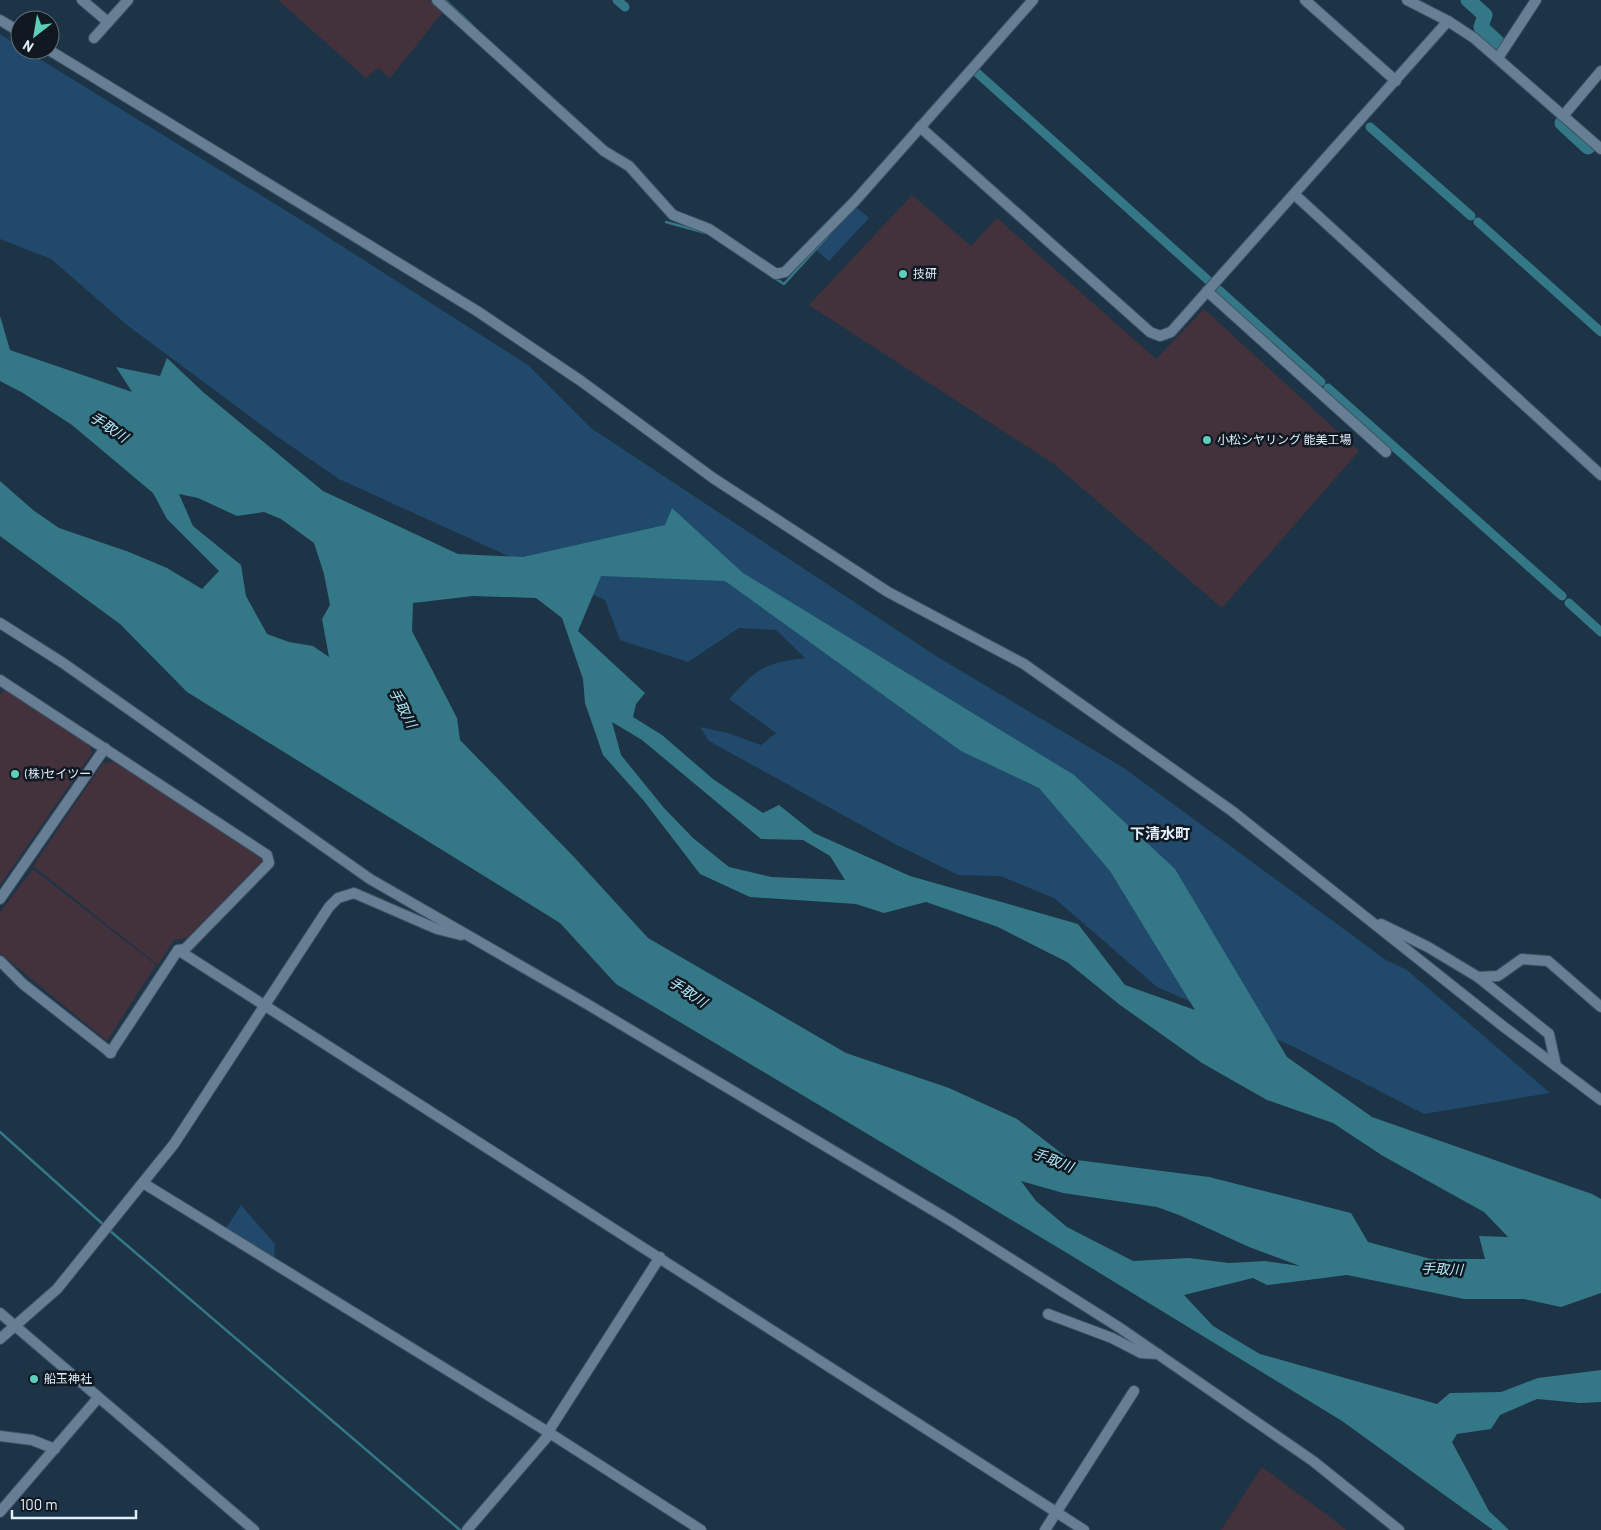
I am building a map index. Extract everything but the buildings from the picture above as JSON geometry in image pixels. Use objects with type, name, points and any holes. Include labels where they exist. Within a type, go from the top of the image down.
[{"type":"street","points":[[82,0],[108,22]]},
{"type":"street","points":[[94,38],[128,0]]},
{"type":"street","points":[[437,0],[604,151],[629,166],[673,216],[709,229],[776,274],[785,272],[855,201],[1032,0]]},
{"type":"street","points":[[1306,0],[1396,81]]},
{"type":"street","points":[[1407,0],[1448,21],[1498,58],[1601,149]]},
{"type":"street","points":[[1498,58],[1536,0]]},
{"type":"street","points":[[920,127],[1150,332],[1160,336],[1171,332],[1448,21]]},
{"type":"street","points":[[60,57],[477,310],[581,381],[713,478],[888,592],[1024,664],[1232,811],[1601,1100]]},
{"type":"street","points":[[1564,116],[1601,71]]},
{"type":"street","points":[[1294,194],[1601,475]]},
{"type":"street","points":[[1207,291],[1386,452]]},
{"type":"street","points":[[0,623],[64,662],[370,879],[587,1004],[951,1221],[1159,1354],[1313,1461],[1399,1530]]},
{"type":"street","points":[[0,680],[267,855],[269,863],[185,949],[178,950],[110,1053],[23,984],[14,972],[0,961]]},
{"type":"street","points":[[0,899],[105,748]]},
{"type":"street","points":[[0,1339],[39,1307],[57,1289],[108,1228],[193,1117],[329,907],[345,894],[354,893],[437,929],[466,935]]},
{"type":"street","points":[[1364,916],[1428,947],[1478,977],[1549,1034],[1556,1066]]},
{"type":"street","points":[[178,950],[1084,1530]]},
{"type":"street","points":[[1478,977],[1498,976],[1522,960],[1548,960],[1601,1007]]},
{"type":"street","points":[[142,1183],[548,1432],[701,1530]]},
{"type":"street","points":[[467,1530],[547,1437],[548,1432],[660,1257]]},
{"type":"street","points":[[0,1313],[254,1530]]},
{"type":"street","points":[[1048,1314],[1112,1338],[1140,1353],[1159,1354]]},
{"type":"street","points":[[1045,1530],[1134,1391]]},
{"type":"street","points":[[0,1512],[98,1398]]},
{"type":"street","points":[[0,1436],[32,1440],[55,1449]]},
{"type":"shaded area","points":[[278,0],[429,0],[443,12],[390,78],[378,68],[366,78]]},
{"type":"shaded area","points":[[0,34],[10,40],[10,60],[41,60],[301,220],[528,365],[591,428],[936,656],[1124,768],[1386,960],[1407,970],[1550,1093],[1424,1114],[1294,1047],[1157,987],[1054,898],[1000,876],[958,875],[895,844],[709,741],[700,727],[728,733],[761,745],[776,733],[729,699],[746,681],[762,669],[780,662],[805,658],[776,630],[739,628],[688,662],[620,640],[605,600],[339,479],[275,435],[127,325],[51,259],[0,239]]},
{"type":"shaded area","points":[[912,195],[971,246],[997,218],[1156,359],[1204,309],[1359,451],[1222,608],[1054,464],[809,305]]},
{"type":"shaded area","points":[[855,206],[869,218],[829,261],[815,249]]},
{"type":"shaded area","points":[[5,688],[89,742],[92,753],[0,885],[0,695]]},
{"type":"shaded area","points":[[116,761],[263,860],[187,938],[174,940],[158,965],[33,866],[103,763]]},
{"type":"shaded area","points":[[33,869],[156,965],[107,1041],[0,953],[0,912]]},
{"type":"shaded area","points":[[241,1205],[275,1244],[274,1259],[225,1230]]},
{"type":"shaded area","points":[[1262,1467],[1330,1517],[1346,1530],[1221,1530]]},
{"type":"water","name":"手取川","points":[[0,316],[10,350],[132,392],[116,367],[160,376],[167,358],[203,392],[323,491],[458,554],[523,557],[665,525],[672,508],[743,573],[1074,775],[1175,869],[1287,1057],[1372,1117],[1592,1194],[1601,1199],[1601,1293],[1561,1307],[1524,1299],[1464,1299],[1347,1275],[1267,1285],[1253,1278],[1184,1295],[1213,1326],[1260,1354],[1437,1404],[1450,1393],[1501,1392],[1538,1378],[1601,1370],[1601,1402],[1580,1403],[1537,1399],[1500,1415],[1491,1429],[1457,1434],[1452,1442],[1489,1511],[1509,1530],[1493,1530],[1342,1421],[1062,1250],[616,984],[560,923],[187,692],[120,624],[0,536],[0,481],[33,510],[59,528],[129,552],[167,568],[202,589],[219,571],[167,519],[153,493],[72,425],[23,393],[0,381]],"holes":[[[179,494],[198,498],[237,516],[264,512],[281,519],[314,543],[324,574],[330,605],[322,619],[329,657],[313,646],[289,642],[267,634],[246,596],[241,565],[193,526]],[[601,576],[725,581],[961,751],[1039,788],[1110,871],[1195,1010],[1125,985],[1078,924],[910,876],[814,833],[779,805],[763,813],[713,779],[662,735],[633,717],[636,704],[645,693],[578,631]],[[473,596],[536,598],[562,618],[583,679],[585,703],[603,755],[644,801],[700,874],[750,897],[856,904],[884,913],[926,902],[998,927],[1067,962],[1120,1005],[1202,1063],[1267,1100],[1333,1123],[1383,1156],[1484,1212],[1508,1237],[1479,1236],[1485,1259],[1431,1259],[1368,1242],[1351,1213],[1209,1177],[1069,1159],[1017,1119],[949,1088],[846,1053],[648,938],[574,857],[460,740],[457,718],[412,631],[413,603]],[[612,722],[642,740],[761,839],[803,840],[830,856],[845,880],[771,877],[729,867],[693,838],[664,808],[621,755]],[[1021,1181],[1063,1193],[1157,1207],[1249,1247],[1300,1266],[1265,1261],[1229,1263],[1189,1258],[1133,1261],[1067,1227],[1036,1201]]]},
{"type":"waterway","points":[[445,0],[472,25]]},
{"type":"waterway","points":[[617,0],[625,7]]},
{"type":"waterway","points":[[1468,0],[1485,15],[1481,27],[1500,45]]},
{"type":"waterway","points":[[975,71],[1209,281]]},
{"type":"waterway","points":[[1562,123],[1588,147]]},
{"type":"waterway","points":[[1370,127],[1471,216]]},
{"type":"waterway","points":[[666,222],[706,233]]},
{"type":"waterway","points":[[1478,222],[1601,332]]},
{"type":"waterway","points":[[773,277],[784,284],[827,237]]},
{"type":"waterway","points":[[1219,290],[1321,382]]},
{"type":"waterway","points":[[1328,388],[1562,596]]},
{"type":"waterway","points":[[1569,603],[1601,632]]},
{"type":"waterway","points":[[0,1132],[105,1226]]},
{"type":"waterway","points":[[109,1230],[460,1530]]},
{"type":"place","name":"技研","points":[[903,274]]},
{"type":"place","name":"小松シヤリング 能美工場","points":[[1207,440]]},
{"type":"place","name":"(株)セイツー","points":[[15,774]]},
{"type":"place","name":"船玉神社","points":[[34,1379]]},
{"type":"district","name":"下清水町","points":[[1160,834]]}]
